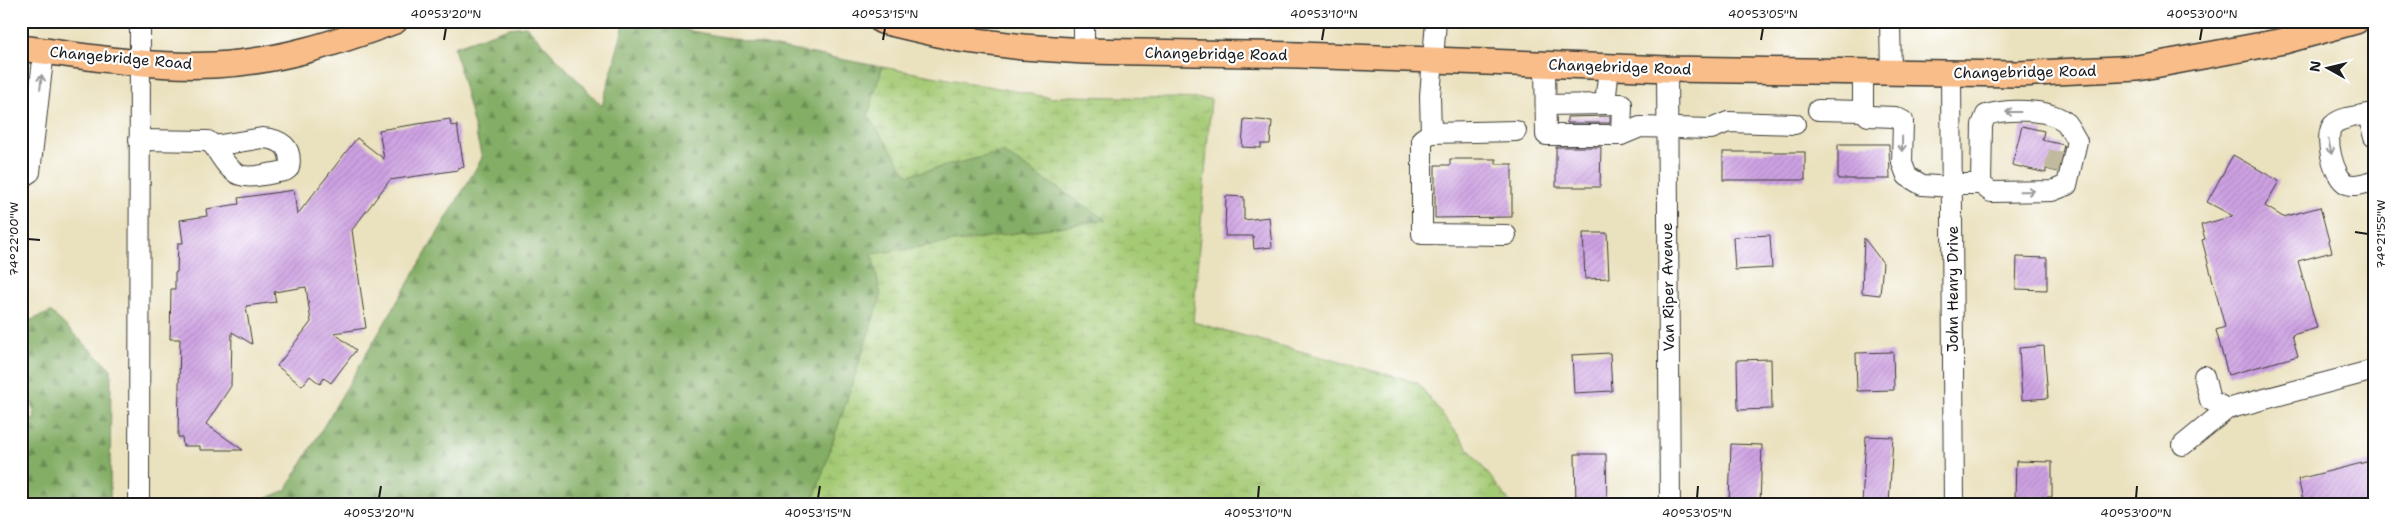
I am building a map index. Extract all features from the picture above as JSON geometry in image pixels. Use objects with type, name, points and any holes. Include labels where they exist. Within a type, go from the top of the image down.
[{"type":"main road","name":"Changebridge Road","points":[[33,50],[140,63],[214,65],[291,55],[334,44],[395,21]]},
{"type":"main road","name":"Changebridge Road","points":[[882,21],[960,39],[1023,47],[1084,51],[1891,74],[2038,74],[2138,68],[2284,41],[2356,21]]},
{"type":"street","points":[[139,505],[140,21]]},
{"type":"street","points":[[1084,21],[1084,51]]},
{"type":"street","points":[[1431,133],[1430,96],[1436,21]]},
{"type":"street","points":[[1890,21],[1891,74]]},
{"type":"street","points":[[21,178],[30,172],[29,116],[33,50]]},
{"type":"street","points":[[1545,65],[1546,135],[1621,135],[1640,127],[1666,126],[1711,129],[1728,122],[1795,124]]},
{"type":"street","points":[[1606,104],[1609,67]]},
{"type":"street","name":"Van Riper Avenue","points":[[1667,69],[1670,505]]},
{"type":"street","points":[[1863,73],[1863,110],[1868,116],[1895,117],[1903,121],[1902,163],[1907,176],[1922,185],[1981,184],[1992,192],[2052,191],[2067,185],[2077,141],[2064,121],[2038,112],[1996,112],[1986,115],[1982,125],[1981,184]]},
{"type":"street","name":"John Henry Drive","points":[[1951,74],[1954,505]]},
{"type":"street","points":[[1546,105],[1622,104],[1621,135]]},
{"type":"street","points":[[1818,110],[1863,110]]},
{"type":"street","points":[[2374,137],[2371,114],[2341,121],[2333,125],[2328,143],[2338,175],[2342,181],[2356,185],[2374,181]]},
{"type":"street","points":[[2061,144],[2064,121]]},
{"type":"street","points":[[1506,235],[1422,234],[1422,139],[1431,133],[1516,131]]},
{"type":"street","points":[[140,140],[208,141],[214,146]]},
{"type":"street","points":[[2052,191],[2054,171]]},
{"type":"street","points":[[2183,445],[2228,409],[2374,370]]},
{"type":"street","points":[[2204,376],[2210,400],[2228,409]]},
{"type":"green space","points":[[625,21],[639,21],[882,67],[868,116],[908,174],[1003,152],[1106,220],[873,254],[881,296],[812,505],[252,505],[286,490],[482,158],[454,47],[508,28],[526,26],[602,106]]},
{"type":"green space","points":[[882,67],[1053,98],[1070,96],[1211,99],[1193,322],[1418,383],[1512,505],[812,505],[881,296],[872,254],[1106,220],[1003,152],[908,175],[868,116]]},
{"type":"green space","points":[[51,312],[111,369],[110,505],[21,505],[21,417],[35,420],[21,343],[21,324]]},
{"type":"building","points":[[1610,116],[1610,123],[1567,123],[1567,117]]},
{"type":"building","points":[[450,119],[451,126],[457,125],[464,167],[458,168],[458,170],[390,180],[352,230],[366,328],[334,333],[356,350],[331,383],[324,378],[320,384],[310,376],[302,386],[277,366],[311,322],[306,287],[274,292],[276,302],[246,306],[252,344],[232,332],[231,386],[206,424],[243,450],[200,450],[200,446],[183,446],[182,437],[178,437],[180,339],[170,339],[171,289],[175,289],[178,243],[183,243],[180,220],[207,216],[206,209],[239,204],[238,198],[294,190],[297,215],[357,138],[384,159],[379,130]]},
{"type":"building","points":[[1244,119],[1272,121],[1270,144],[1261,144],[1261,148],[1242,147]]},
{"type":"building","points":[[2022,126],[2044,131],[2042,140],[2064,145],[2058,172],[2046,169],[2046,173],[2012,165]]},
{"type":"building","points":[[1838,144],[1889,144],[1890,179],[1838,179]]},
{"type":"building","points":[[1556,147],[1601,147],[1600,187],[1556,187]]},
{"type":"building","points":[[1723,152],[1805,152],[1805,180],[1723,180]]},
{"type":"building","points":[[2233,155],[2279,181],[2265,206],[2283,217],[2320,207],[2332,252],[2298,261],[2317,328],[2292,335],[2298,356],[2228,375],[2216,330],[2225,327],[2202,240],[2205,239],[2201,225],[2233,216],[2207,202]]},
{"type":"building","points":[[1450,159],[1496,159],[1496,164],[1512,164],[1512,217],[1435,218],[1435,165],[1450,165]]},
{"type":"building","points":[[1226,196],[1244,197],[1244,220],[1269,217],[1272,247],[1254,249],[1253,236],[1225,236]]},
{"type":"building","points":[[1583,233],[1607,233],[1609,278],[1585,279]]},
{"type":"building","points":[[1770,235],[1772,268],[1735,270],[1733,237]]},
{"type":"building","points":[[1864,238],[1883,263],[1880,295],[1862,293]]},
{"type":"building","points":[[2017,257],[2047,258],[2047,290],[2016,289]]},
{"type":"building","points":[[2044,346],[2048,398],[2022,400],[2019,348]]},
{"type":"building","points":[[1893,352],[1894,390],[1857,391],[1856,353]]},
{"type":"building","points":[[1610,353],[1612,391],[1574,393],[1572,355]]},
{"type":"building","points":[[1771,359],[1772,409],[1738,410],[1737,360]]},
{"type":"building","points":[[1866,436],[1893,437],[1889,505],[1862,504]]},
{"type":"building","points":[[1731,444],[1762,445],[1760,505],[1729,505]]},
{"type":"building","points":[[1575,454],[1606,454],[1607,505],[1576,505]]},
{"type":"building","points":[[2374,460],[2374,505],[2325,505],[2324,499],[2314,501],[2313,498],[2303,500],[2298,479]]},
{"type":"building","points":[[2016,461],[2052,462],[2052,497],[2015,497]]},
{"type":"tunnel","points":[[2054,171],[2061,144]]}]
